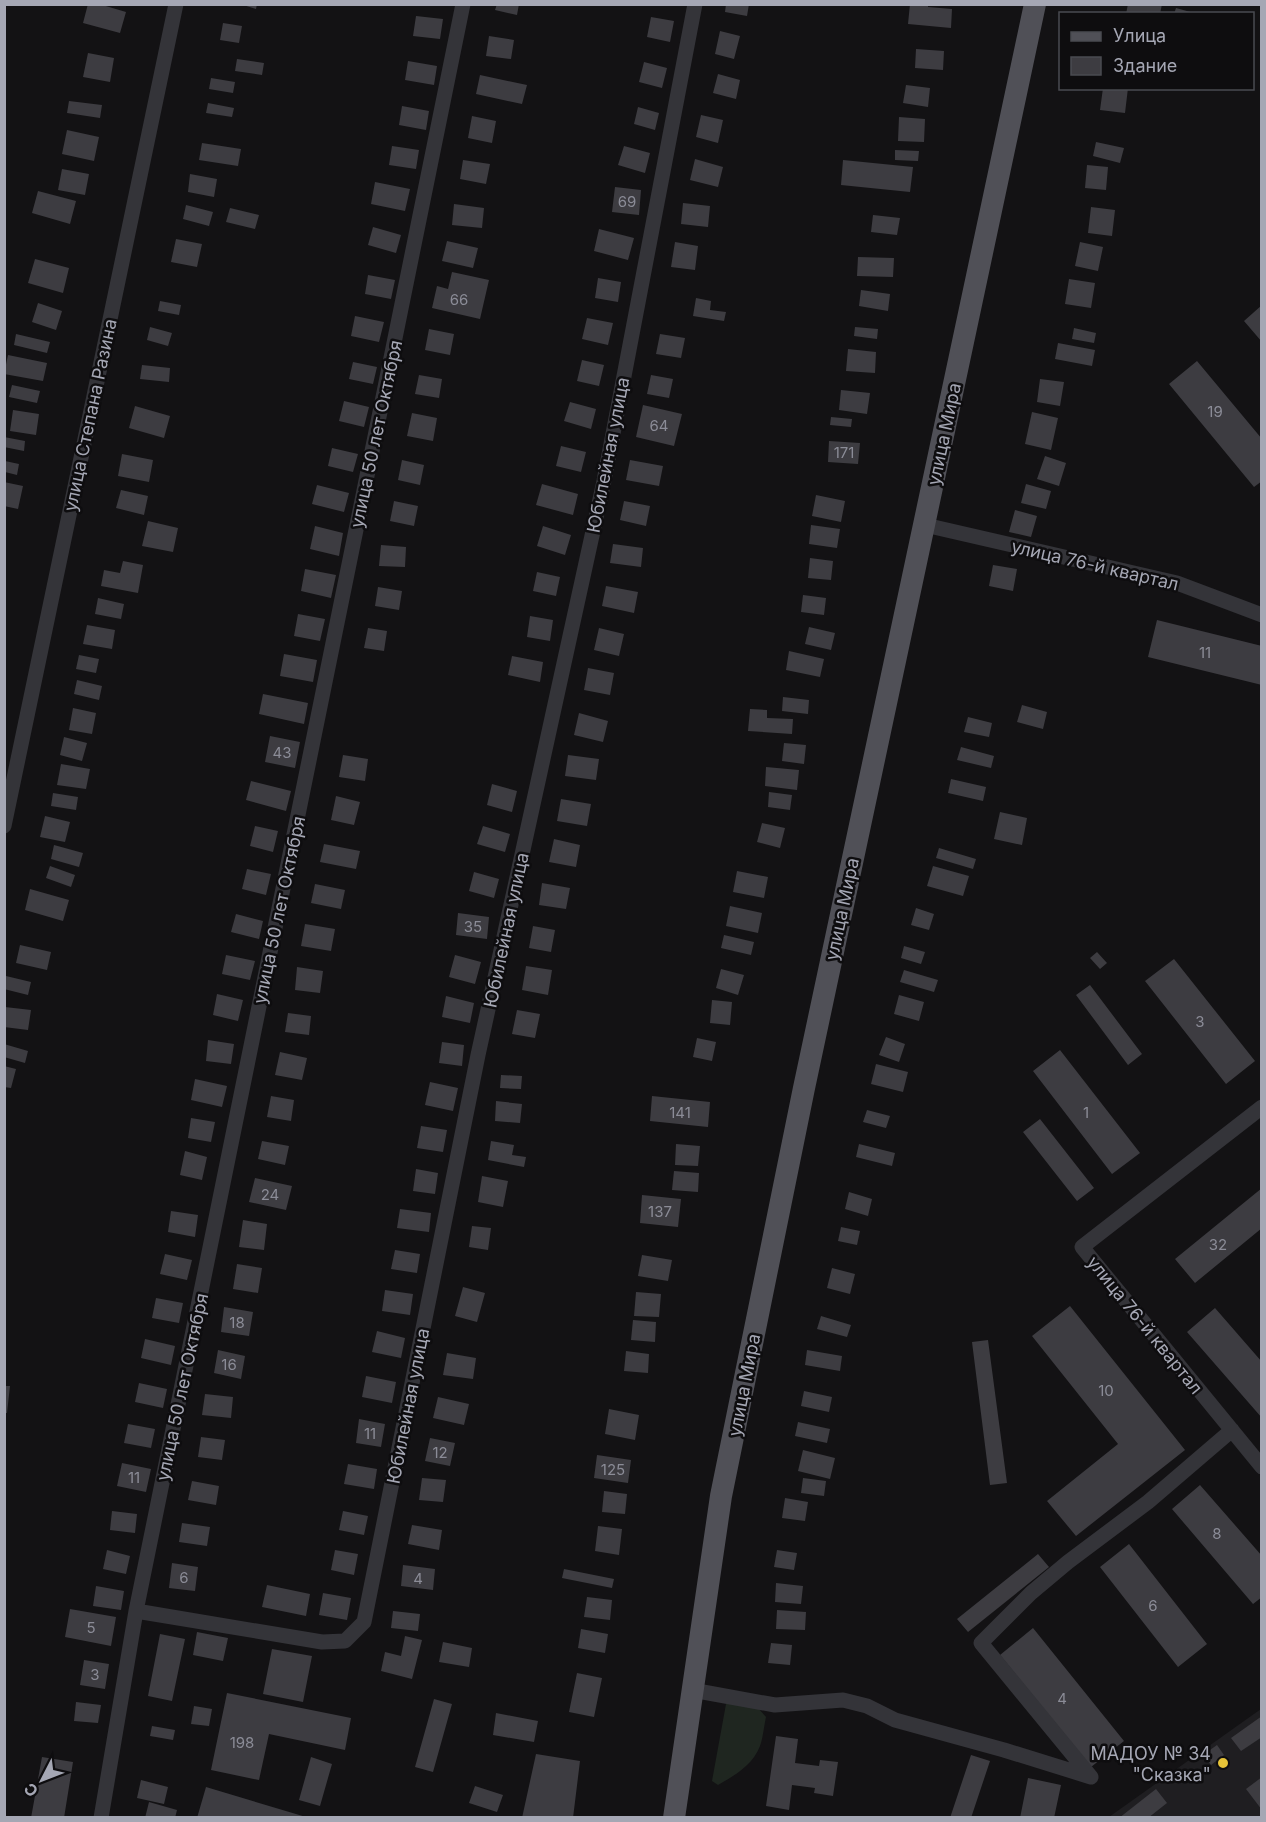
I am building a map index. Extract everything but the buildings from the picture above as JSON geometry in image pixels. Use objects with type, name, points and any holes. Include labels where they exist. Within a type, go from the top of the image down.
[{"type":"main road","name":"улица Мира","points":[[674,1818],[723,1485],[804,1088],[1035,4]]},
{"type":"street","name":"улица Степана Разина","points":[[4,826],[176,4]]},
{"type":"street","name":"улица 50 лет Октября","points":[[101,1818],[136,1611],[463,4]]},
{"type":"street","name":"Юбилейная улица","points":[[136,1611],[322,1642],[345,1641],[364,1622],[478,1055],[604,481],[695,4]]},
{"type":"street","name":"улица 76-й квартал","points":[[925,525],[1177,583],[1262,615]]},
{"type":"street","name":"улица 76-й квартал","points":[[1262,1107],[1082,1247],[1262,1467]]},
{"type":"street","points":[[692,1690],[775,1705],[843,1700],[867,1706],[895,1720],[1005,1750],[1091,1777],[981,1643],[1046,1581],[1148,1502],[1232,1430]]},
{"type":"shaded area","points":[[746,1703],[758,1708],[766,1717],[760,1746],[748,1764],[718,1785],[712,1781],[726,1704]]},
{"type":"shaded area","name":"МАДОУ № 34 \"Сказка\"","points":[[1261,1709],[1261,1817],[1109,1817]]},
{"type":"place","name":"МАДОУ № 34 \"Сказка\"","points":[[1223,1763]]}]
